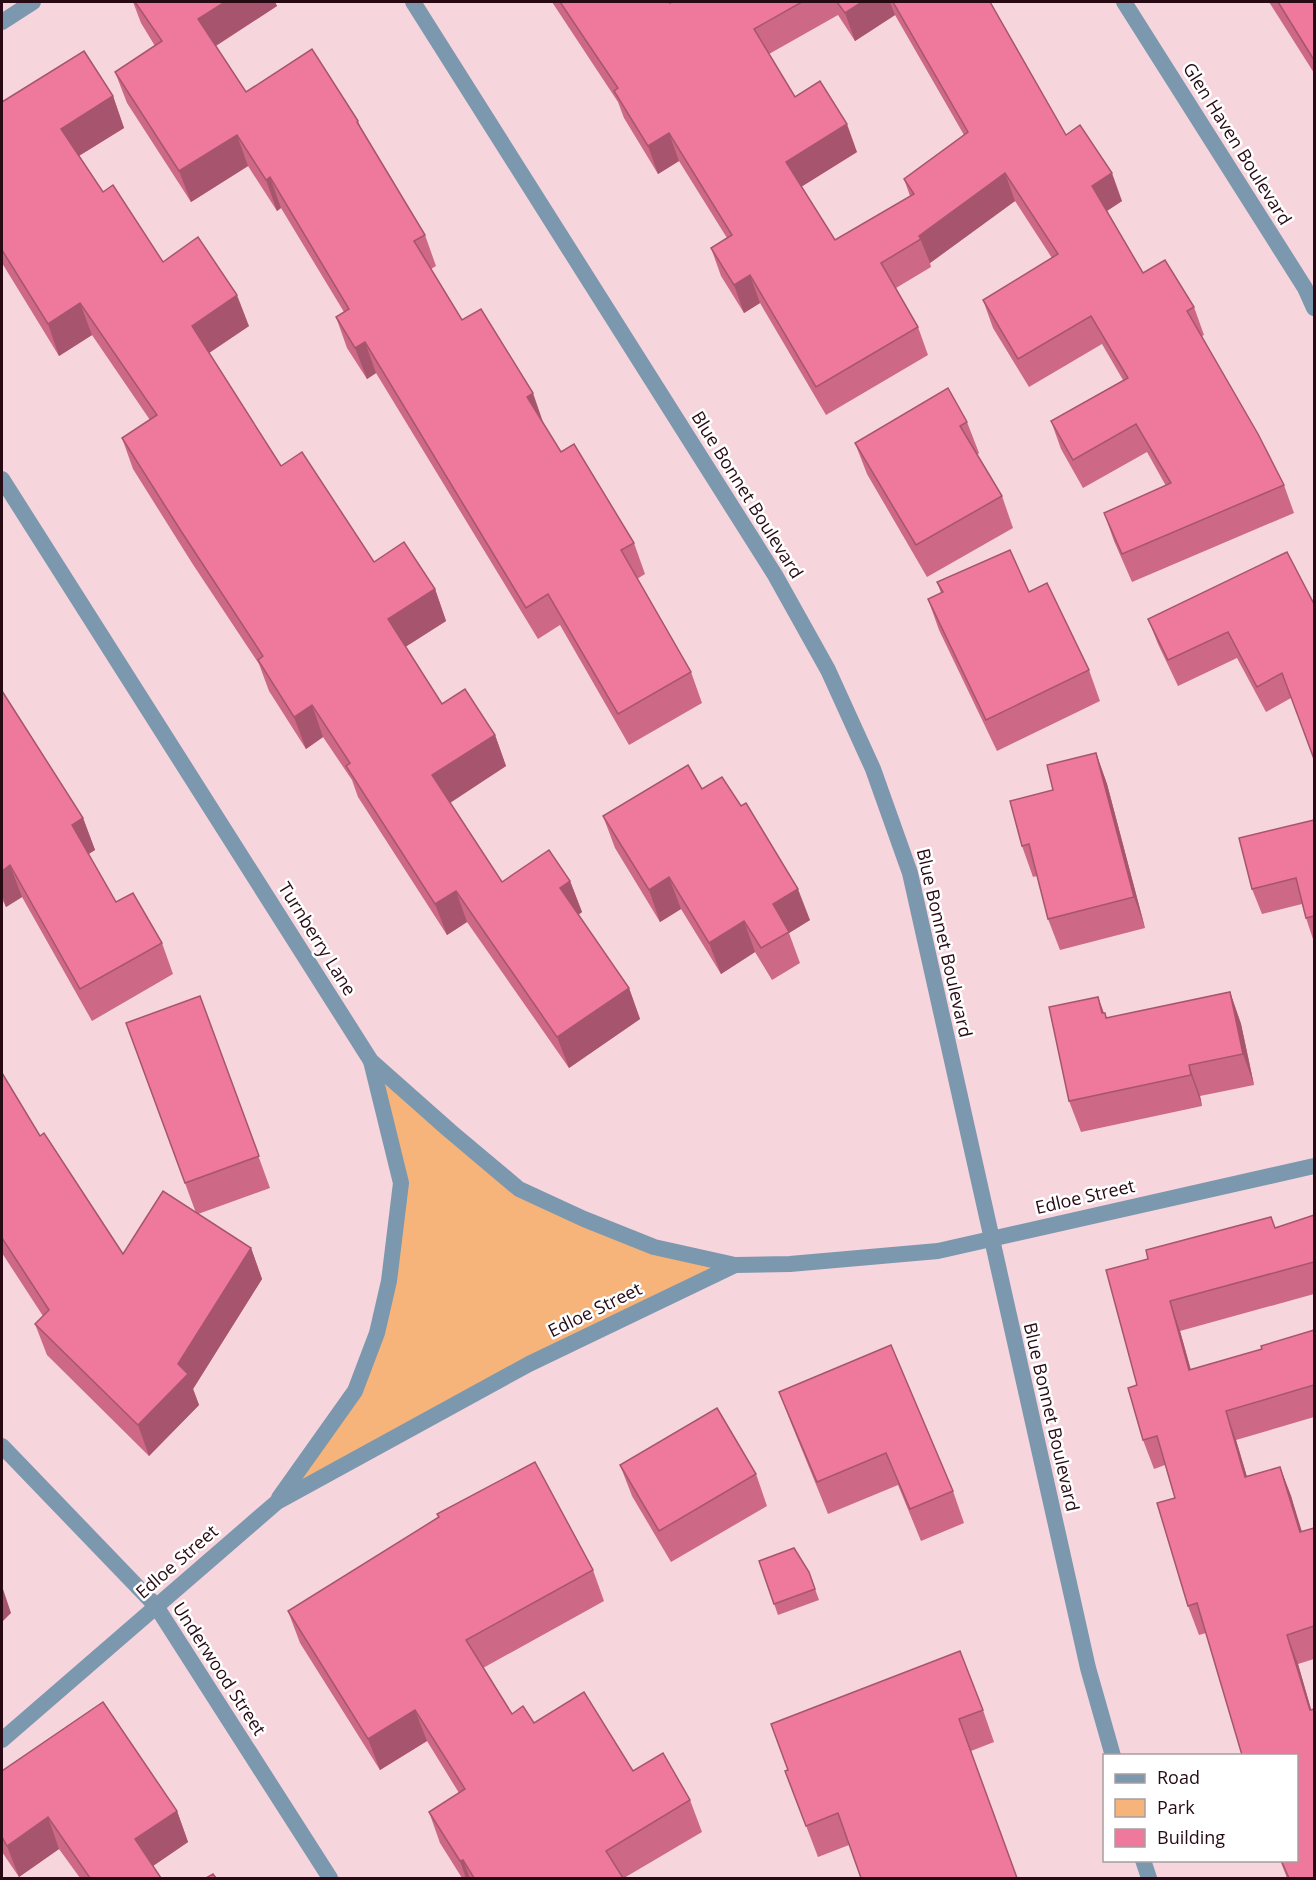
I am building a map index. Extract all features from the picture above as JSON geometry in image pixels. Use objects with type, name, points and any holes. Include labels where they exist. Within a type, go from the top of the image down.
[{"type":"street","points":[[2,22],[33,2]]},
{"type":"street","name":"Blue Bonnet Boulevard","points":[[413,2],[775,575],[828,670],[873,769],[910,873],[1088,1668],[1113,1754]]},
{"type":"street","name":"Glen Haven Boulevard","points":[[1124,2],[1305,288],[1314,308]]},
{"type":"street","name":"Turnberry Lane","points":[[2,479],[371,1060],[519,1189],[584,1219],[654,1247],[735,1265]]},
{"type":"street","points":[[277,1502],[355,1390],[377,1333],[389,1281],[401,1183],[371,1060]]},
{"type":"street","name":"Edloe Street","points":[[2,1740],[277,1502],[529,1364],[735,1265],[790,1264],[938,1251],[1314,1166]]},
{"type":"street","name":"Underwood Street","points":[[2,1446],[156,1606],[330,1878]]},
{"type":"street","points":[[1144,1862],[1149,1878]]},
{"type":"green space","points":[[371,1061],[519,1189],[584,1219],[735,1265],[277,1502],[355,1391],[377,1333],[401,1183]]},
{"type":"building","points":[[135,2],[225,2],[198,19],[246,92],[312,49],[358,121],[425,235],[414,241],[462,320],[481,309],[533,393],[527,397],[561,452],[574,444],[634,543],[621,550],[691,672],[618,714],[548,594],[526,608],[365,342],[355,348],[336,317],[349,309],[270,177],[266,180],[237,135],[179,171],[115,72],[162,41]]},
{"type":"building","points":[[560,2],[802,2],[754,29],[795,97],[820,81],[847,124],[786,162],[835,240],[914,194],[904,179],[968,132],[893,2],[990,2],[1066,135],[1080,125],[1112,173],[1092,186],[1143,273],[1165,260],[1194,307],[1187,311],[1258,434],[1284,485],[1122,554],[1104,513],[1171,483],[1136,424],[1073,460],[1051,421],[1128,378],[1091,316],[1018,359],[983,300],[1058,254],[1005,173],[919,236],[921,239],[881,263],[918,327],[816,387],[750,275],[734,285],[711,248],[732,235],[669,133],[648,146],[614,91],[618,88]]},
{"type":"building","points":[[837,2],[862,2],[845,13]]},
{"type":"building","points":[[1278,2],[1314,2],[1314,60]]},
{"type":"building","points":[[84,51],[113,96],[61,129],[103,192],[113,185],[163,262],[198,237],[237,295],[192,326],[281,466],[302,452],[374,562],[404,542],[435,589],[388,619],[442,704],[465,689],[495,735],[432,775],[502,882],[549,850],[570,881],[560,888],[629,988],[557,1037],[456,891],[435,904],[346,766],[350,763],[312,705],[294,717],[258,660],[263,656],[122,438],[157,415],[80,303],[48,324],[2,250],[2,102]]},
{"type":"building","points":[[948,388],[967,422],[960,426],[1002,496],[916,545],[855,443]]},
{"type":"building","points":[[1010,550],[1029,592],[1047,583],[1089,670],[986,720],[928,599],[943,592],[937,582]]},
{"type":"building","points":[[1287,552],[1314,604],[1314,759],[1282,673],[1257,687],[1228,632],[1168,660],[1148,619]]},
{"type":"building","points":[[2,691],[83,818],[72,825],[116,902],[133,893],[162,943],[80,989],[10,865],[2,871]]},
{"type":"building","points":[[1096,753],[1134,897],[1048,919],[1029,844],[1022,846],[1010,801],[1053,790],[1047,765]]},
{"type":"building","points":[[688,765],[702,789],[722,777],[741,806],[746,803],[798,889],[773,904],[789,932],[761,948],[744,921],[709,943],[669,877],[649,890],[603,816]]},
{"type":"building","points":[[1314,820],[1314,916],[1306,918],[1296,878],[1252,889],[1239,838]]},
{"type":"building","points":[[1230,992],[1243,1054],[1189,1065],[1191,1075],[1069,1101],[1049,1007],[1098,997],[1102,1013],[1105,1013],[1106,1018]]},
{"type":"building","points":[[200,996],[259,1156],[185,1183],[126,1023]]},
{"type":"building","points":[[2,1073],[40,1136],[44,1133],[123,1254],[163,1191],[251,1248],[178,1364],[188,1374],[138,1425],[35,1324],[49,1310],[2,1238]]},
{"type":"building","points":[[1314,1215],[1314,1262],[1170,1301],[1189,1370],[1262,1349],[1261,1346],[1314,1330],[1314,1385],[1226,1411],[1245,1477],[1280,1467],[1300,1532],[1314,1528],[1314,1626],[1287,1635],[1310,1710],[1314,1709],[1314,1878],[1289,1878],[1282,1862],[1298,1862],[1298,1754],[1242,1754],[1197,1603],[1188,1606],[1157,1503],[1175,1498],[1157,1436],[1143,1440],[1128,1388],[1137,1385],[1106,1270],[1148,1259],[1146,1250],[1271,1217],[1275,1228]]},
{"type":"building","points":[[891,1345],[953,1491],[910,1509],[886,1453],[817,1482],[779,1392]]},
{"type":"building","points":[[717,1408],[756,1474],[659,1531],[620,1465]]},
{"type":"building","points":[[535,1462],[593,1570],[466,1640],[512,1714],[523,1706],[534,1723],[584,1692],[633,1771],[663,1753],[690,1800],[606,1851],[623,1878],[474,1878],[463,1860],[460,1861],[429,1812],[465,1789],[415,1710],[368,1739],[288,1611],[439,1517],[437,1514]]},
{"type":"building","points":[[794,1548],[809,1572],[815,1589],[774,1604],[759,1561]]},
{"type":"building","points":[[960,1651],[983,1710],[959,1719],[1017,1878],[861,1878],[838,1813],[806,1826],[785,1771],[788,1770],[771,1724]]},
{"type":"building","points":[[103,1702],[177,1811],[135,1839],[161,1878],[90,1878],[48,1817],[7,1846],[2,1837],[2,1771]]}]
